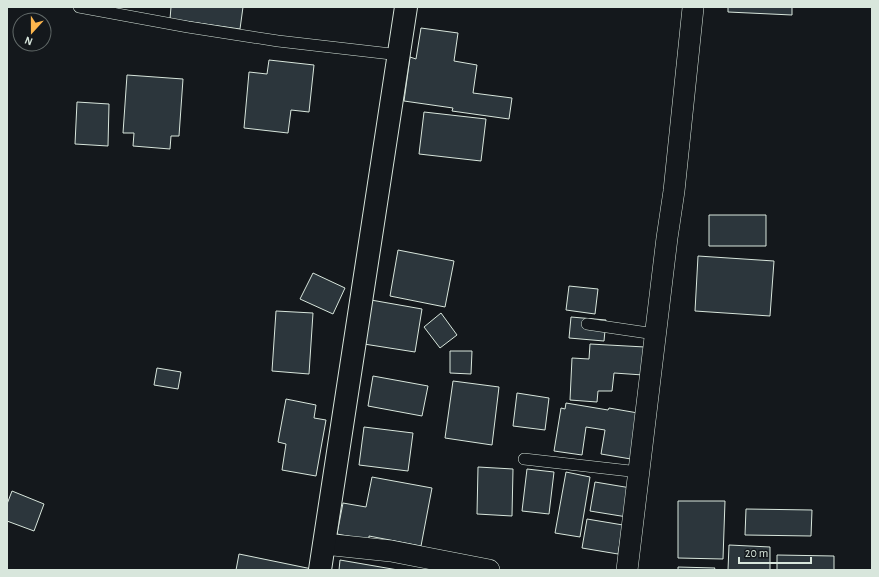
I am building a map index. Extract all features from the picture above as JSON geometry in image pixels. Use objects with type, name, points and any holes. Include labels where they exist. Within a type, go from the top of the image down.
[{"type":"street","points":[[320,570],[400,55],[406,7]]},
{"type":"street","points":[[627,570],[666,238],[674,191],[693,8]]},
{"type":"street","points":[[324,544],[391,551],[489,570]]},
{"type":"lane","points":[[79,7],[278,42],[400,55]]},
{"type":"lane","points":[[587,324],[655,334]]},
{"type":"lane","points":[[524,459],[639,472]]},
{"type":"building","points":[[171,7],[243,7],[240,29],[170,19]]},
{"type":"building","points":[[728,7],[792,7],[792,15],[728,12]]},
{"type":"building","points":[[421,28],[458,33],[454,61],[477,65],[473,93],[512,98],[509,119],[452,111],[453,108],[404,101],[410,57],[416,59]]},
{"type":"building","points":[[269,60],[314,65],[309,112],[291,110],[288,133],[244,128],[249,72],[267,74]]},
{"type":"building","points":[[127,75],[183,79],[179,136],[171,136],[170,149],[133,146],[134,133],[123,133]]},
{"type":"building","points":[[77,102],[109,104],[108,146],[75,144]]},
{"type":"building","points":[[424,112],[486,119],[481,161],[419,154]]},
{"type":"building","points":[[709,215],[766,215],[766,246],[709,246]]},
{"type":"building","points":[[398,250],[454,261],[445,307],[390,296]]},
{"type":"building","points":[[698,256],[774,261],[770,316],[695,311]]},
{"type":"building","points":[[313,273],[345,288],[333,314],[300,299]]},
{"type":"building","points":[[569,286],[598,289],[595,314],[566,310]]},
{"type":"building","points":[[371,300],[422,309],[415,352],[364,344]]},
{"type":"building","points":[[276,311],[313,313],[309,374],[272,371]]},
{"type":"building","points":[[441,313],[457,335],[440,348],[424,327]]},
{"type":"building","points":[[571,317],[606,320],[604,341],[569,338]]},
{"type":"building","points":[[590,344],[645,347],[643,375],[614,373],[612,391],[598,391],[597,402],[570,400],[572,358],[589,359]]},
{"type":"building","points":[[450,351],[472,351],[471,374],[450,373]]},
{"type":"building","points":[[157,368],[181,372],[178,389],[154,385]]},
{"type":"building","points":[[373,376],[428,386],[422,416],[368,406]]},
{"type":"building","points":[[453,381],[499,387],[492,445],[445,438]]},
{"type":"building","points":[[517,393],[549,398],[545,430],[513,426]]},
{"type":"building","points":[[286,399],[316,405],[314,418],[326,420],[316,476],[282,470],[286,444],[278,442]]},
{"type":"building","points":[[566,403],[638,413],[631,459],[601,454],[605,430],[586,427],[582,455],[554,451],[561,408],[565,409]]},
{"type":"building","points":[[364,427],[413,433],[408,471],[359,465]]},
{"type":"building","points":[[478,467],[513,469],[512,516],[477,514]]},
{"type":"building","points":[[527,469],[554,472],[549,514],[522,511]]},
{"type":"building","points":[[566,472],[590,477],[580,537],[555,533]]},
{"type":"building","points":[[372,477],[432,488],[421,546],[369,536],[369,540],[337,534],[343,503],[366,507]]},
{"type":"building","points":[[595,482],[631,488],[627,517],[590,511]]},
{"type":"building","points":[[12,491],[44,504],[34,531],[7,521],[7,504]]},
{"type":"building","points":[[678,501],[725,501],[723,559],[678,558]]},
{"type":"building","points":[[746,509],[812,510],[811,536],[745,535]]},
{"type":"building","points":[[587,519],[623,525],[618,554],[582,548]]},
{"type":"building","points":[[729,545],[770,547],[770,570],[728,570]]},
{"type":"building","points":[[239,554],[312,569],[236,570]]},
{"type":"building","points":[[777,555],[834,556],[834,570],[777,570]]},
{"type":"building","points":[[340,560],[398,570],[339,570]]},
{"type":"building","points":[[678,567],[715,568],[714,570],[678,570]]}]
